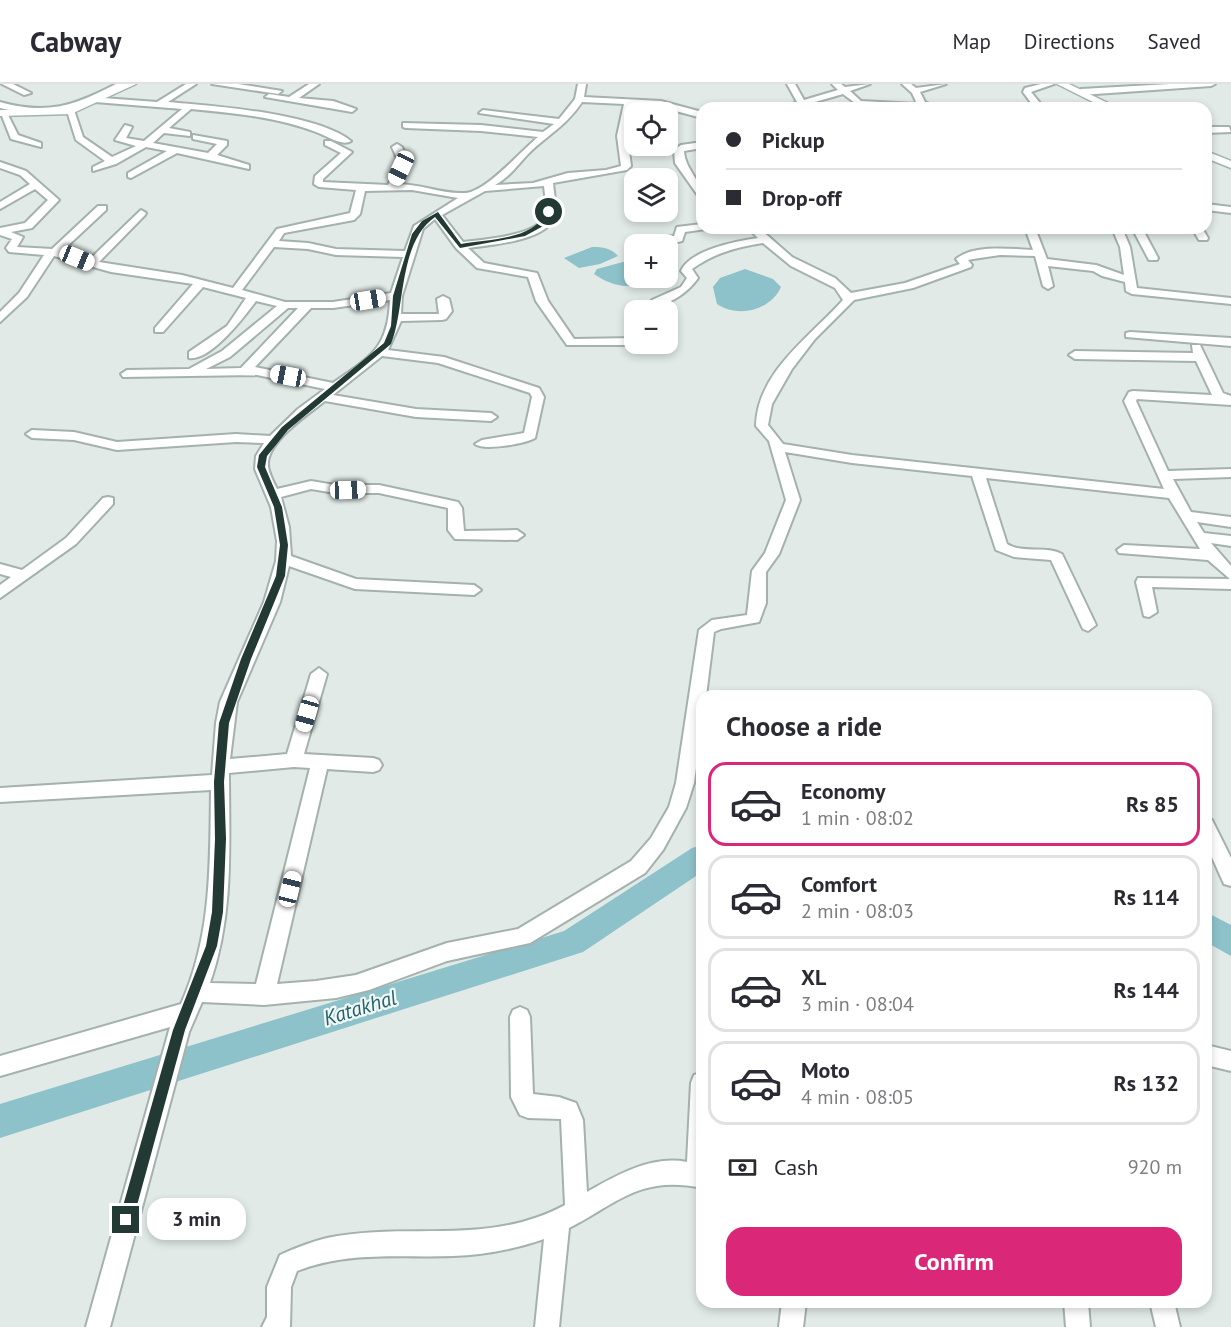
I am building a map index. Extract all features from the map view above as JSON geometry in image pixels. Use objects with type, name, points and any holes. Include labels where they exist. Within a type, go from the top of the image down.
[{"type":"street","points":[[6,84],[27,93]]},
{"type":"street","points":[[1,110],[71,107],[84,104],[122,84]]},
{"type":"street","points":[[1,110],[71,111],[131,84]]},
{"type":"street","points":[[144,112],[192,84]]},
{"type":"street","points":[[216,84],[281,89],[269,97],[251,115]]},
{"type":"street","points":[[291,99],[315,84]]},
{"type":"street","points":[[362,84],[370,84]]},
{"type":"street","points":[[98,1327],[159,1101],[183,1021],[212,946],[218,912],[221,839],[219,775],[224,723],[233,692],[276,592],[284,559],[278,507],[261,462],[274,440],[329,392],[380,352],[392,334],[396,318],[396,296],[418,228],[436,214],[502,177],[525,152],[562,122],[579,99],[582,84]]},
{"type":"street","points":[[791,84],[801,102]]},
{"type":"street","points":[[804,102],[839,88],[866,84]]},
{"type":"street","points":[[906,84],[914,91],[920,102]]},
{"type":"street","points":[[914,91],[942,84]]},
{"type":"street","points":[[1035,102],[1027,92],[1028,90],[1050,84]]},
{"type":"street","points":[[1062,84],[1101,102]]},
{"type":"street","points":[[1081,92],[1123,87],[1211,84]]},
{"type":"street","points":[[212,109],[241,87]]},
{"type":"street","points":[[839,88],[858,102]]},
{"type":"street","points":[[269,97],[352,109]]},
{"type":"street","points":[[579,99],[629,102]]},
{"type":"street","points":[[98,100],[190,106],[251,115],[313,127],[346,141]]},
{"type":"street","points":[[96,169],[146,144],[190,106]]},
{"type":"street","points":[[678,109],[696,113]]},
{"type":"street","points":[[1,110],[12,134],[22,142],[38,145]]},
{"type":"street","points":[[71,111],[79,138],[113,162]]},
{"type":"street","points":[[483,113],[562,122]]},
{"type":"street","points":[[406,125],[480,128],[545,135]]},
{"type":"street","points":[[624,126],[622,136],[624,151]]},
{"type":"street","points":[[128,127],[120,140],[210,156],[246,167]]},
{"type":"street","points":[[163,130],[224,143],[210,156]]},
{"type":"street","points":[[1212,130],[1229,130]]},
{"type":"street","points":[[0,138],[12,134]]},
{"type":"street","points":[[331,134],[322,141],[346,154],[317,181],[361,188],[432,189],[467,197]]},
{"type":"street","points":[[696,146],[679,150],[680,163],[696,186]]},
{"type":"street","points":[[392,187],[404,162],[398,147]]},
{"type":"street","points":[[131,175],[177,149]]},
{"type":"street","points":[[482,188],[517,188],[548,183],[568,176],[606,173],[626,166],[625,156]]},
{"type":"street","points":[[1212,157],[1231,165]]},
{"type":"street","points":[[0,165],[23,173],[54,200],[11,248],[13,250],[52,253],[91,264],[201,282],[236,291],[252,298],[285,305],[306,307],[396,296]]},
{"type":"street","points":[[460,246],[523,235],[538,229],[548,220],[550,201],[548,183]]},
{"type":"street","points":[[0,206],[35,185]]},
{"type":"street","points":[[236,291],[270,244],[285,228],[350,218],[355,214],[361,188]]},
{"type":"street","points":[[0,319],[23,295],[52,253],[102,208]]},
{"type":"street","points":[[1212,208],[1231,210]]},
{"type":"street","points":[[91,264],[141,213]]},
{"type":"street","points":[[436,214],[474,262],[489,269],[533,274],[542,301],[571,343],[624,342]]},
{"type":"street","points":[[0,231],[21,228],[33,222]]},
{"type":"street","points":[[678,238],[681,229],[696,228]]},
{"type":"street","points":[[0,231],[18,237],[18,240]]},
{"type":"street","points":[[759,234],[789,260],[819,274],[844,290],[849,297]]},
{"type":"street","points":[[1032,234],[1048,286]]},
{"type":"street","points":[[1120,234],[1125,247],[1130,288],[1137,292],[1231,301]]},
{"type":"street","points":[[1140,234],[1153,258]]},
{"type":"street","points":[[1201,234],[1203,238]]},
{"type":"street","points":[[660,300],[685,289],[693,278],[687,268],[706,256],[730,245],[765,240]]},
{"type":"street","points":[[270,244],[308,246],[336,252],[410,254]]},
{"type":"street","points":[[849,297],[873,296],[919,283],[967,266],[962,259],[969,256],[996,252],[1041,257],[1096,268],[1106,274],[1129,280]]},
{"type":"street","points":[[159,330],[201,282]]},
{"type":"street","points":[[702,690],[707,630],[717,623],[754,618],[758,603],[759,571],[772,554],[792,500],[788,477],[775,440],[762,426],[764,406],[774,387],[812,336],[847,303],[849,297]]},
{"type":"street","points":[[193,355],[231,327],[252,298]]},
{"type":"street","points":[[396,318],[442,317],[446,311],[443,298]]},
{"type":"street","points":[[190,373],[226,354],[285,305]]},
{"type":"street","points":[[245,371],[306,307]]},
{"type":"street","points":[[1130,335],[1231,342]]},
{"type":"street","points":[[1192,338],[1218,395],[1227,400]]},
{"type":"street","points":[[380,352],[440,360],[536,391],[538,397],[530,435],[525,438],[482,444]]},
{"type":"street","points":[[1075,355],[1200,357]]},
{"type":"street","points":[[127,374],[245,371],[270,373],[329,392],[416,413],[491,417]]},
{"type":"street","points":[[1227,400],[1139,395],[1130,397],[1133,409],[1174,494],[1210,555],[1231,574]]},
{"type":"street","points":[[32,434],[74,436],[117,446],[236,438],[274,440]]},
{"type":"street","points":[[777,447],[852,459],[1174,494]]},
{"type":"street","points":[[977,472],[1001,547],[1011,553],[1047,553],[1058,557],[1088,625]]},
{"type":"street","points":[[1166,475],[1231,473]]},
{"type":"street","points":[[273,494],[294,487],[311,485],[335,489],[387,490],[453,505],[455,530],[460,536],[517,536]]},
{"type":"street","points":[[0,593],[70,541],[108,501]]},
{"type":"street","points":[[1187,516],[1231,522]]},
{"type":"street","points":[[1199,537],[1231,541]]},
{"type":"street","points":[[1124,550],[1210,555]]},
{"type":"street","points":[[284,559],[355,584],[474,590]]},
{"type":"street","points":[[0,569],[22,575]]},
{"type":"street","points":[[1149,612],[1143,582],[1231,584]]},
{"type":"street","points":[[294,760],[319,674]]},
{"type":"street","points":[[196,992],[264,995],[319,992],[357,984],[460,948],[501,944],[523,937],[646,861],[694,780],[696,757]]},
{"type":"street","points":[[0,795],[219,775],[294,760],[374,765]]},
{"type":"street","points":[[264,995],[320,761]]},
{"type":"street","points":[[1212,838],[1231,879]]},
{"type":"street","points":[[520,1017],[522,1097],[528,1107],[559,1108],[568,1111],[572,1120],[568,1216],[547,1327]]},
{"type":"street","points":[[0,1066],[183,1021]]},
{"type":"street","points":[[1212,1056],[1231,1061]]},
{"type":"street","points":[[274,1327],[279,1323],[279,1287],[288,1263],[310,1253],[350,1246],[457,1244],[532,1232],[568,1216],[633,1178],[665,1172],[696,1176]]},
{"type":"street","points":[[1076,1308],[1078,1327]]},
{"type":"street","points":[[1163,1308],[1168,1327]]},
{"type":"water","points":[[592,247],[606,248],[618,256],[600,264],[579,268],[564,258]]},
{"type":"water","points":[[624,262],[624,286],[616,285],[594,274],[597,269]]},
{"type":"water","points":[[745,269],[773,279],[781,287],[776,295],[769,302],[753,310],[734,311],[717,304],[713,287],[720,278]]},
{"type":"waterway","name":"Katakhal","points":[[0,1121],[572,942],[696,861]]},
{"type":"waterway","name":"Katakhal","points":[[1212,929],[1231,942]]},
{"type":"route","points":[[126,1220],[179,1030],[196,992],[212,946],[218,912],[221,839],[219,782],[224,723],[252,643],[281,576],[284,545],[278,507],[261,467],[263,455],[285,429],[371,360],[387,344],[394,326],[396,296],[415,234],[424,222],[436,214],[460,246],[523,235],[538,229],[545,223],[549,212]]}]
